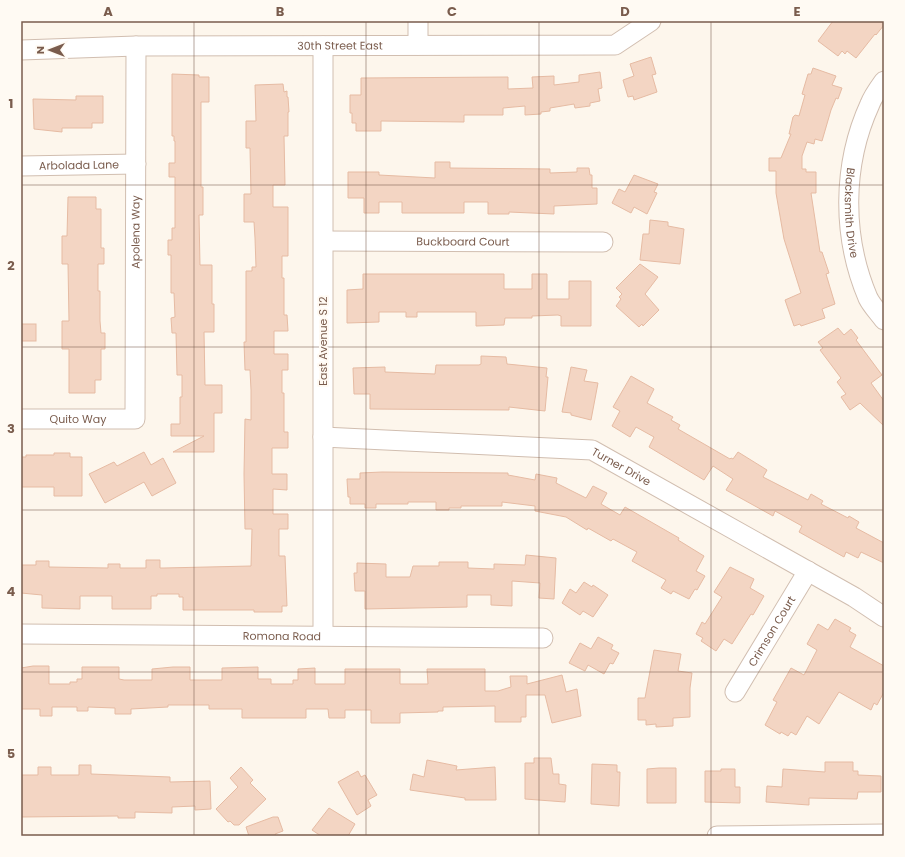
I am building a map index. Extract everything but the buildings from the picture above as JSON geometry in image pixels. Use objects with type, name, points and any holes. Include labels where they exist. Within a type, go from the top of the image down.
[{"type":"street","points":[[418,21],[418,45]]},
{"type":"street","name":"30th Street East","points":[[21,50],[136,46],[615,45],[651,21]]},
{"type":"street","name":"Apolena Way","points":[[136,46],[136,418]]},
{"type":"street","name":"East Avenue S 12","points":[[323,46],[323,635]]},
{"type":"street","name":"Blacksmith Drive","points":[[884,81],[870,104],[855,150],[847,198],[852,247],[869,299],[884,320]]},
{"type":"street","name":"Arbolada Lane","points":[[21,166],[136,164]]},
{"type":"street","name":"Buckboard Court","points":[[324,241],[603,242]]},
{"type":"street","name":"Quito Way","points":[[21,418],[136,418]]},
{"type":"street","name":"Turner Drive","points":[[323,437],[592,450],[854,597],[884,617]]},
{"type":"street","name":"Crimson Court","points":[[735,692],[808,571]]},
{"type":"street","name":"Romona Road","points":[[21,634],[323,635],[543,638]]},
{"type":"street","points":[[717,836],[884,834]]}]
